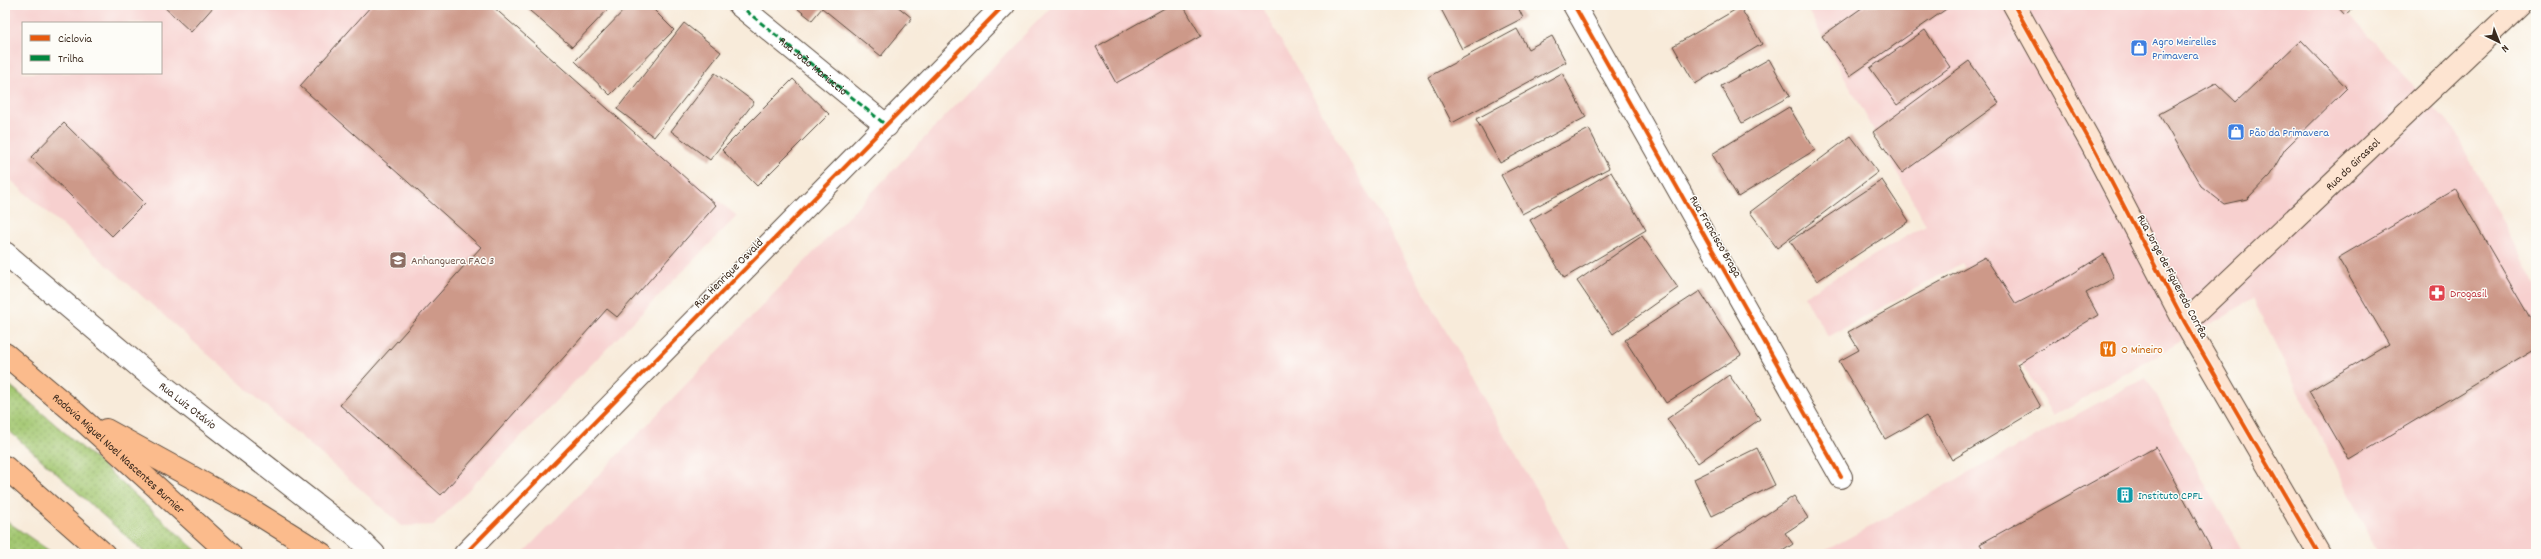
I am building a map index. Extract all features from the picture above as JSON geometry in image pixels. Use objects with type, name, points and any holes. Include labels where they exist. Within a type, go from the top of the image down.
[{"type":"highway","name":"Rodovia Miguel Noel Nascentes Burnier","points":[[5,354],[74,413],[230,554]]},
{"type":"highway","points":[[74,413],[250,509],[322,554]]},
{"type":"highway","points":[[5,468],[104,554]]},
{"type":"street","name":"Rua João Mariuccio","points":[[739,5],[887,126]]},
{"type":"street","name":"Rua Henrique Osvald","points":[[465,554],[887,126],[1004,5]]},
{"type":"street","name":"Rua Francisco Braga","points":[[1574,5],[1841,477]]},
{"type":"street","name":"Rua Jorge de Figueredo Corrêa","points":[[2014,5],[2092,146],[2185,323],[2319,554]]},
{"type":"street","name":"Rua do Girassol","points":[[2185,323],[2520,5]]},
{"type":"street","name":"Rua Luiz Otávio","points":[[5,253],[147,373],[357,537],[374,554]]},
{"type":"shaded area","name":"Anhanguera FAC 3","points":[[5,5],[480,5],[737,216],[434,525],[402,526],[5,175]]},
{"type":"shaded area","points":[[1053,5],[1261,5],[1572,554],[522,554]]},
{"type":"shaded area","points":[[1805,5],[2341,5],[2454,130],[2536,286],[2536,554],[2378,554],[2253,299],[2053,416],[1962,263],[1828,337],[1804,296],[1926,225]]},
{"type":"shaded area","points":[[2146,377],[2244,554],[1819,554]]},
{"type":"green space","points":[[5,381],[93,457],[200,554],[146,554],[5,427]]},
{"type":"green space","points":[[5,520],[54,554],[5,554]]},
{"type":"building","points":[[162,5],[215,5],[191,32]]},
{"type":"building","points":[[372,5],[491,5],[716,205],[617,317],[607,309],[441,495],[340,405],[481,247],[300,86]]},
{"type":"building","points":[[523,5],[612,5],[572,47]]},
{"type":"building","points":[[629,5],[649,5],[674,30],[610,95],[575,61]]},
{"type":"building","points":[[793,5],[896,5],[912,18],[881,56],[822,8],[812,20]]},
{"type":"building","points":[[1170,5],[1183,5],[1201,36],[1116,83],[1096,47]]},
{"type":"building","points":[[1448,5],[1517,5],[1523,18],[1462,49],[1441,9]]},
{"type":"building","points":[[1866,5],[1952,5],[1850,76],[1822,36]]},
{"type":"building","points":[[2336,5],[2356,5],[2345,15]]},
{"type":"building","points":[[1740,7],[1762,44],[1695,84],[1673,46]]},
{"type":"building","points":[[684,23],[721,52],[654,137],[617,109]]},
{"type":"building","points":[[1517,29],[1528,49],[1552,36],[1566,62],[1452,123],[1428,77]]},
{"type":"building","points":[[1925,30],[1950,67],[1897,105],[1870,68]]},
{"type":"building","name":"Pão da Primavera","points":[[2301,40],[2347,88],[2285,149],[2270,175],[2247,199],[2224,204],[2201,186],[2159,114],[2216,83],[2236,102]]},
{"type":"building","points":[[1769,59],[1790,96],[1742,123],[1721,86]]},
{"type":"building","points":[[1969,61],[1999,103],[1902,173],[1873,132]]},
{"type":"building","points":[[715,73],[754,102],[710,160],[671,131]]},
{"type":"building","points":[[1562,73],[1586,117],[1500,163],[1476,119]]},
{"type":"building","points":[[793,79],[829,114],[757,186],[722,150]]},
{"type":"building","points":[[1789,107],[1815,150],[1738,197],[1712,154]]},
{"type":"building","points":[[64,123],[145,203],[112,236],[31,157]]},
{"type":"building","points":[[1589,129],[1609,168],[1522,214],[1501,175]]},
{"type":"building","points":[[1851,136],[1878,172],[1777,248],[1750,212]]},
{"type":"building","points":[[1611,172],[1646,230],[1564,278],[1530,220]]},
{"type":"building","points":[[1882,180],[1909,221],[1817,281],[1790,241]]},
{"type":"building","name":"Drogasil","points":[[2455,189],[2536,328],[2536,348],[2349,460],[2309,391],[2389,344],[2338,258]]},
{"type":"building","points":[[1642,236],[1678,288],[1613,334],[1577,281]]},
{"type":"building","points":[[2104,254],[2114,278],[2086,293],[2098,315],[2017,364],[2041,407],[1952,460],[1926,416],[1885,439],[1839,361],[1859,350],[1848,332],[1985,257],[2016,304],[2069,276]]},
{"type":"building","points":[[1700,291],[1741,355],[1666,403],[1625,340]]},
{"type":"building","points":[[1729,375],[1760,419],[1698,463],[1667,419]]},
{"type":"building","name":"Instituto CPFL","points":[[2156,447],[2214,554],[1986,554],[1980,544]]},
{"type":"building","points":[[1757,448],[1775,485],[1712,516],[1694,479]]},
{"type":"building","points":[[1794,496],[1808,518],[1785,533],[1793,544],[1778,554],[1707,554]]},
{"type":"marked path","points":[[739,5],[887,126]]},
{"type":"cycle path","points":[[465,554],[1004,5]]},
{"type":"cycle path","points":[[1574,5],[1841,477]]},
{"type":"cycle path","points":[[2014,5],[2092,145],[2185,323],[2319,554]]},
{"type":"place","name":"Agro Meirelles Primavera","points":[[2139,48]]},
{"type":"place","name":"Pão da Primavera","points":[[2236,132]]},
{"type":"place","name":"Anhanguera FAC 3","points":[[398,260]]},
{"type":"place","name":"Drogasil","points":[[2437,293]]},
{"type":"place","name":"O Mineiro","points":[[2108,349]]},
{"type":"place","name":"Instituto CPFL","points":[[2125,495]]}]
